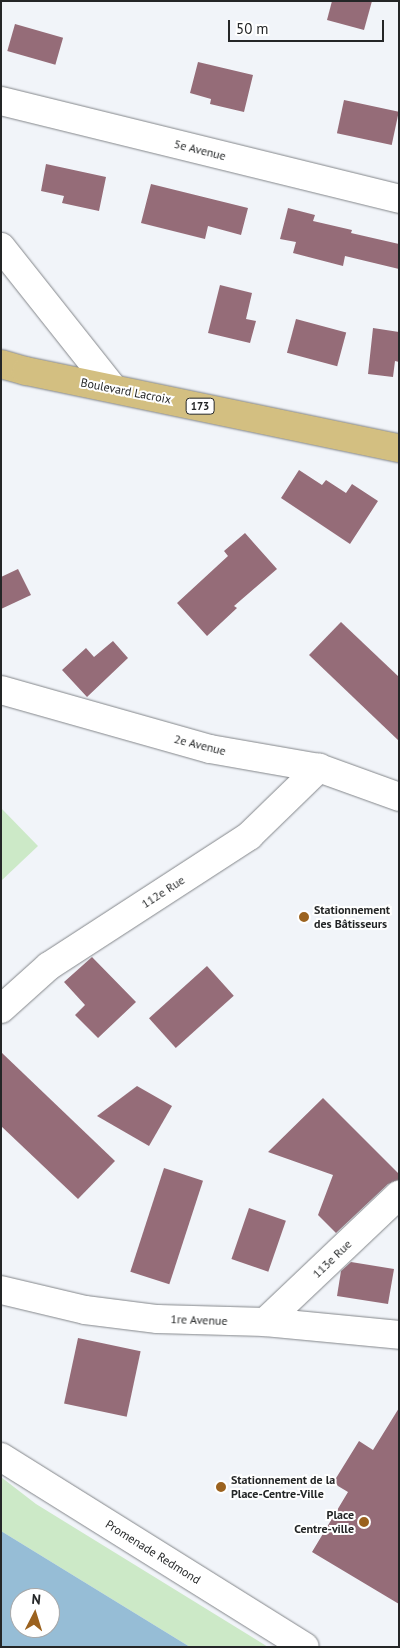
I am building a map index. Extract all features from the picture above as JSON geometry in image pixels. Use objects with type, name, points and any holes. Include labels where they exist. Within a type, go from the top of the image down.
[{"type":"main road","name":"Boulevard Lacroix","points":[[1,364],[26,371],[112,387],[399,448]]},
{"type":"street","name":"5e Avenue","points":[[1,101],[399,199]]},
{"type":"street","points":[[1,248],[112,387]]},
{"type":"street","name":"2e Avenue","points":[[1,690],[210,749],[319,768],[399,797]]},
{"type":"street","name":"112e Rue","points":[[1,1009],[50,966],[249,836],[319,768]]},
{"type":"street","name":"113e Rue","points":[[265,1322],[399,1196]]},
{"type":"street","name":"1re Avenue","points":[[1,1290],[85,1310],[157,1318],[265,1322],[399,1335]]},
{"type":"street","points":[[1,1305],[85,1310]]},
{"type":"street","name":"Promenade Redmond","points":[[1,1457],[305,1647]]},
{"type":"green space","points":[[1,808],[38,846],[1,881]]},
{"type":"green space","points":[[1,1477],[36,1504],[268,1647],[190,1647],[1,1531]]},
{"type":"water","points":[[1,1531],[190,1647],[1,1647]]},
{"type":"building","points":[[332,1],[372,1],[364,30],[327,20]]},
{"type":"building","points":[[15,24],[63,38],[55,65],[7,51]]},
{"type":"building","points":[[198,62],[253,75],[244,112],[210,104],[211,99],[190,93]]},
{"type":"building","points":[[344,100],[399,112],[392,145],[337,133]]},
{"type":"building","points":[[46,164],[106,177],[99,211],[62,203],[64,196],[41,191]]},
{"type":"building","points":[[151,184],[248,208],[241,235],[208,226],[205,239],[141,223]]},
{"type":"building","points":[[288,208],[315,215],[313,221],[352,230],[351,233],[399,244],[399,269],[345,256],[343,266],[293,253],[296,242],[280,239]]},
{"type":"building","points":[[220,285],[252,293],[246,319],[256,321],[250,343],[208,333]]},
{"type":"building","points":[[296,319],[346,332],[337,366],[287,353]]},
{"type":"building","points":[[373,328],[399,332],[399,362],[395,361],[393,377],[368,374]]},
{"type":"building","points":[[299,470],[322,485],[326,480],[346,493],[352,484],[378,501],[350,544],[281,498]]},
{"type":"building","points":[[245,533],[277,569],[234,606],[237,608],[207,636],[177,603],[228,556],[224,551]]},
{"type":"building","points":[[18,569],[31,595],[1,609],[1,577]]},
{"type":"building","points":[[341,622],[399,677],[399,741],[309,655]]},
{"type":"building","points":[[113,641],[128,658],[87,697],[62,670],[86,648],[94,657]]},
{"type":"building","points":[[92,957],[136,1002],[98,1038],[75,1015],[85,1005],[64,982]]},
{"type":"building","points":[[207,966],[234,996],[176,1048],[149,1018]]},
{"type":"building","points":[[1,1052],[115,1161],[78,1199],[1,1126]]},
{"type":"building","points":[[137,1086],[172,1106],[149,1146],[97,1116]]},
{"type":"building","points":[[323,1098],[399,1174],[399,1180],[388,1184],[336,1233],[318,1215],[333,1175],[268,1152]]},
{"type":"building","points":[[164,1168],[203,1181],[169,1284],[130,1272]]},
{"type":"building","points":[[249,1208],[286,1221],[268,1272],[231,1259]]},
{"type":"building","points":[[351,1262],[394,1269],[388,1304],[337,1296],[341,1271]]},
{"type":"building","points":[[78,1338],[141,1351],[127,1417],[64,1404]]},
{"type":"building","name":"Place Centre-ville","points":[[399,1408],[399,1604],[312,1552],[348,1492],[333,1483],[359,1441],[373,1450]]},
{"type":"place","name":"Stationnement des Bâtisseurs","points":[[304,917]]},
{"type":"place","name":"Stationnement de la Place-Centre-Ville","points":[[221,1487]]},
{"type":"place","name":"Place Centre-ville","points":[[364,1522]]}]
